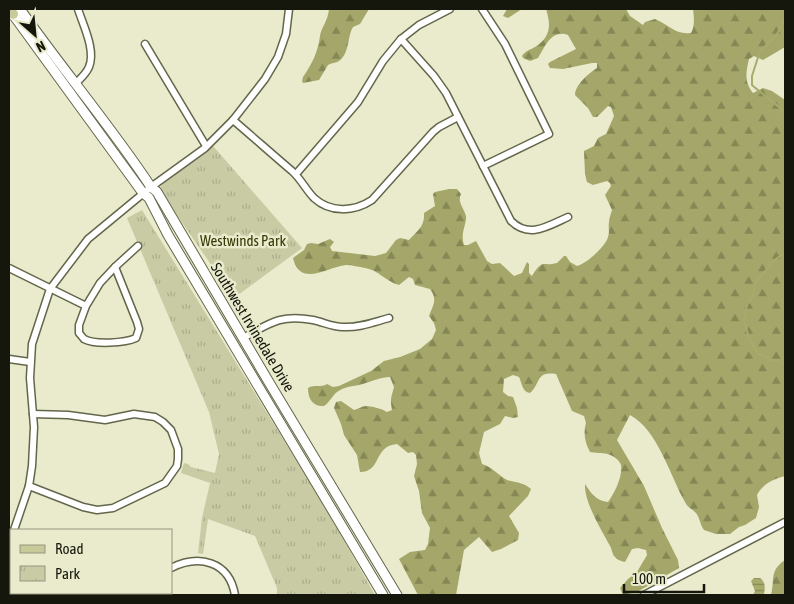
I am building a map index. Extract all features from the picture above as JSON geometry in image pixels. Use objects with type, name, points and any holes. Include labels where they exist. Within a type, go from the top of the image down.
[{"type":"main road","name":"Southwest Irvinedale Drive","points":[[13,10],[76,83],[151,187],[157,192],[397,595]]},
{"type":"main road","name":"Southwest Irvinedale Drive","points":[[13,10],[143,193],[149,198],[168,235],[383,595]]},
{"type":"main road","points":[[291,440],[300,434]]},
{"type":"street","points":[[76,83],[85,75],[90,61],[89,44],[78,9]]},
{"type":"street","points":[[14,529],[29,486],[34,446],[30,362],[32,344],[50,289],[88,239],[143,193],[206,146],[233,120],[265,79],[278,57],[286,34],[289,9]]},
{"type":"street","points":[[296,174],[358,102],[383,61],[401,39],[419,25],[450,9]]},
{"type":"street","points":[[482,9],[505,44],[549,134],[483,166]]},
{"type":"street","points":[[401,39],[434,76],[446,93],[507,214],[516,226],[521,229],[536,230],[568,217]]},
{"type":"street","points":[[145,44],[206,146]]},
{"type":"street","points":[[233,120],[296,174],[315,199],[322,204],[343,210],[358,207],[372,200],[433,132],[458,117]]},
{"type":"street","points":[[115,266],[137,322],[139,330],[136,338],[127,342],[94,341],[84,338],[79,333],[79,325],[86,306],[100,284],[115,266],[138,246]]},
{"type":"street","points":[[9,268],[86,306]]},
{"type":"street","points":[[243,338],[283,318],[314,320],[346,328],[389,318]]},
{"type":"street","points":[[9,359],[30,362]]},
{"type":"street","points":[[29,486],[97,510],[113,508],[165,483],[177,466],[178,459],[178,449],[171,430],[155,417],[134,414],[105,420],[33,414]]},
{"type":"street","points":[[644,595],[785,522]]},
{"type":"street","points":[[172,568],[187,561],[195,560],[215,565],[228,577],[235,595]]},
{"type":"green space","points":[[329,9],[369,9],[360,24],[353,27],[343,58],[338,62],[328,65],[319,80],[303,83],[303,77],[316,53]]},
{"type":"green space","points":[[507,9],[522,9],[508,18],[503,16]]},
{"type":"green space","points":[[546,9],[626,9],[630,16],[643,25],[645,22],[655,19],[676,31],[691,33],[694,21],[693,9],[785,9],[785,47],[763,60],[754,56],[749,59],[746,77],[753,93],[763,88],[772,91],[785,100],[785,476],[769,482],[759,491],[757,495],[759,507],[756,518],[730,534],[716,534],[704,530],[696,513],[686,504],[656,442],[640,422],[630,415],[617,440],[644,486],[678,560],[679,568],[637,592],[623,595],[620,588],[637,572],[647,555],[646,550],[632,549],[625,562],[616,558],[590,507],[585,491],[585,484],[597,498],[608,502],[619,479],[620,463],[608,454],[590,452],[585,438],[586,423],[584,416],[572,411],[556,374],[541,376],[530,393],[524,389],[519,377],[513,375],[504,379],[503,392],[513,397],[518,417],[505,416],[500,424],[484,432],[479,453],[482,464],[507,480],[522,484],[531,489],[528,496],[509,516],[519,533],[518,540],[492,552],[479,537],[464,550],[456,595],[418,595],[399,559],[410,552],[425,550],[428,544],[430,528],[422,513],[419,491],[414,476],[417,464],[416,455],[413,452],[408,453],[397,444],[389,446],[384,449],[372,468],[360,472],[357,455],[344,435],[334,408],[336,402],[341,401],[354,410],[366,406],[387,412],[392,410],[391,398],[394,387],[390,377],[344,388],[337,392],[324,406],[316,405],[312,401],[308,388],[327,384],[333,387],[339,386],[371,371],[384,361],[420,349],[432,339],[436,330],[429,316],[434,296],[430,289],[415,285],[413,279],[409,277],[399,285],[370,269],[346,265],[315,274],[308,274],[302,272],[297,267],[293,258],[304,250],[307,244],[318,244],[330,239],[334,242],[330,247],[332,251],[375,256],[386,253],[396,240],[400,238],[409,240],[420,228],[424,213],[435,206],[433,194],[449,189],[457,189],[461,194],[460,202],[466,216],[463,236],[464,245],[476,241],[487,261],[492,264],[500,263],[514,276],[522,273],[527,262],[529,264],[529,273],[532,276],[541,265],[557,263],[564,256],[577,266],[595,254],[604,245],[609,235],[609,220],[612,210],[605,195],[611,186],[607,181],[593,185],[587,182],[584,151],[594,146],[598,138],[606,134],[614,116],[611,107],[608,106],[597,117],[593,117],[588,108],[575,95],[577,87],[597,68],[597,63],[563,69],[550,68],[548,64],[550,62],[576,49],[568,35],[557,35],[549,40],[538,58],[530,61],[523,58],[522,56],[525,53],[540,43],[547,35],[549,20]]},
{"type":"green space","name":"Westwinds Park","points":[[213,146],[302,248],[234,298],[159,189],[164,183]]},
{"type":"green space","points":[[142,210],[322,502],[375,595],[277,595],[277,588],[255,536],[208,519],[203,554],[198,553],[202,518],[210,483],[181,473],[184,463],[191,467],[215,473],[219,454],[209,412],[127,218]]},
{"type":"green space","points":[[785,560],[785,595],[771,595],[775,572]]},
{"type":"shaded area","points":[[754,578],[760,578],[763,581],[764,595],[753,595],[755,591],[751,581]]},
{"type":"waterway","points":[[785,19],[776,36],[760,51],[752,76],[752,85],[785,113]]},
{"type":"waterway","points":[[785,253],[773,261],[755,284],[744,319],[749,339],[759,354],[785,365]]}]
